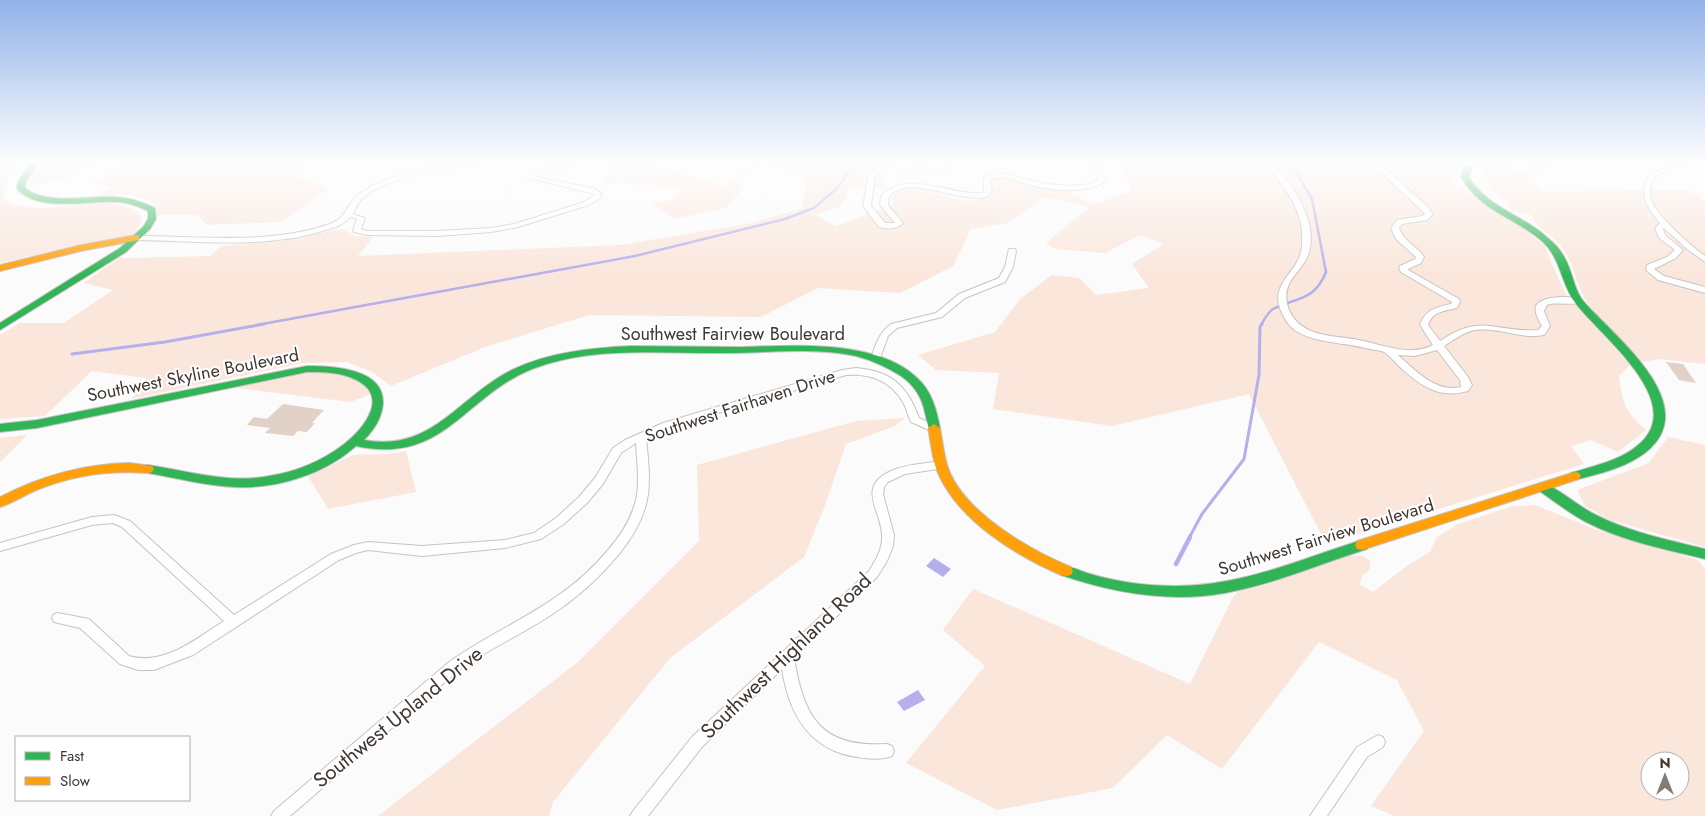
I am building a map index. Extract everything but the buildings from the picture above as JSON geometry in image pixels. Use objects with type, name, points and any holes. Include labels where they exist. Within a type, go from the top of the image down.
[{"type":"street","points":[[47,200],[75,200]]},
{"type":"street","points":[[0,326],[117,254],[138,238],[152,221],[152,214],[145,205],[129,200]]},
{"type":"street","points":[[0,268],[81,248],[138,238],[238,240],[268,238],[326,228],[342,222],[350,215],[357,200]]},
{"type":"street","points":[[350,215],[361,218],[357,230],[367,233],[442,233],[511,227],[594,200]]},
{"type":"street","points":[[868,200],[867,206],[882,225],[896,226],[899,223],[884,205],[885,200]]},
{"type":"street","points":[[1294,200],[1305,229],[1307,240],[1304,256],[1285,284],[1282,296],[1288,317],[1300,329],[1314,336],[1362,344],[1388,351],[1415,354],[1431,350],[1453,334],[1473,328],[1526,334],[1541,332],[1546,326],[1540,311],[1544,303],[1555,300],[1578,301]]},
{"type":"street","points":[[1388,351],[1415,375],[1431,386],[1454,392],[1465,390],[1467,385],[1465,379],[1425,328],[1426,318],[1431,312],[1454,306],[1455,299],[1405,272],[1403,268],[1418,261],[1420,257],[1418,253],[1403,242],[1395,232],[1395,228],[1400,222],[1424,218],[1429,214],[1415,200]]},
{"type":"street","name":"Southwest Fairview Boulevard","points":[[355,442],[377,447],[397,446],[418,441],[436,431],[511,375],[540,362],[574,354],[641,350],[826,350],[850,352],[876,358],[898,370],[918,387],[928,400],[940,465],[960,497],[974,514],[1007,541],[1039,559],[1070,572],[1097,580],[1138,588],[1174,592],[1214,590],[1245,583],[1616,463],[1630,457],[1650,443],[1656,435],[1661,422],[1656,396],[1641,368],[1578,301],[1560,258],[1547,241],[1527,225],[1485,200]]},
{"type":"street","points":[[1647,200],[1665,223],[1705,260]]},
{"type":"street","points":[[1665,223],[1659,228],[1662,236],[1678,250],[1673,258],[1653,265],[1650,267],[1650,270],[1661,278],[1705,290]]},
{"type":"street","points":[[876,358],[881,340],[888,330],[894,326],[939,315],[962,296],[1002,280],[1009,267],[1012,251]]},
{"type":"street","name":"Southwest Skyline Boulevard","points":[[0,428],[38,424],[287,372],[320,369],[337,370],[359,376],[370,382],[376,391],[379,401],[376,414],[368,428],[355,442],[314,466],[273,480],[251,483],[223,483],[153,469],[120,467],[91,470],[57,478],[0,502]]},
{"type":"street","name":"Southwest Fairhaven Drive","points":[[58,618],[84,623],[125,660],[138,664],[154,664],[188,652],[335,557],[354,549],[368,546],[422,551],[505,544],[537,536],[560,521],[583,500],[599,481],[616,451],[641,437],[667,426],[845,372],[871,372],[888,380],[896,386],[911,408],[914,418],[918,422],[932,428]]},
{"type":"street","name":"Southwest Upland Drive","points":[[278,816],[472,652],[559,603],[607,561],[622,543],[641,502],[641,437]]},
{"type":"street","name":"Southwest Highland Road","points":[[638,816],[697,742],[865,583],[880,565],[888,536],[887,526],[877,498],[878,489],[884,481],[892,475],[903,471],[940,465]]},
{"type":"street","points":[[1542,487],[1581,513],[1604,525],[1649,541],[1705,554]]},
{"type":"street","points":[[0,548],[92,522],[114,519],[126,524],[234,623]]},
{"type":"street","points":[[787,655],[793,690],[808,720],[821,737],[847,749],[872,752],[887,751]]},
{"type":"street","points":[[1318,816],[1362,752],[1378,742]]},
{"type":"shaded area","points":[[0,200],[35,208],[109,203],[126,206],[141,215],[141,223],[134,235],[72,246],[0,263]]},
{"type":"shaded area","points":[[148,200],[312,200],[281,222],[207,225],[197,215],[157,215],[156,205]]},
{"type":"shaded area","points":[[671,200],[733,200],[726,208],[674,219],[652,203]]},
{"type":"shaded area","points":[[803,200],[844,200],[841,206],[816,215],[836,226],[893,205],[892,200],[1040,200],[1009,223],[971,229],[953,266],[900,293],[818,288],[761,317],[589,315],[485,347],[391,386],[372,372],[347,362],[302,363],[132,399],[146,378],[92,371],[45,416],[0,419],[0,335],[20,323],[64,323],[113,290],[84,283],[119,258],[210,256],[221,246],[275,242],[342,229],[356,236],[373,237],[358,256],[620,245],[751,223],[802,208]]},
{"type":"shaded area","points":[[1058,200],[1085,200],[1095,204],[1106,200],[1481,200],[1522,227],[1544,245],[1565,293],[1630,365],[1619,376],[1622,394],[1629,412],[1646,430],[1618,452],[1591,440],[1571,446],[1584,464],[1326,544],[1249,394],[1112,426],[993,409],[999,373],[936,370],[918,355],[995,332],[1020,299],[1052,275],[1079,278],[1096,295],[1149,288],[1132,264],[1164,244],[1140,235],[1105,253],[1055,249],[1046,243],[1089,207]]},
{"type":"shaded area","points":[[1508,200],[1705,201],[1705,364],[1659,359],[1643,362],[1594,312],[1582,293],[1568,256],[1560,245],[1540,228],[1532,215],[1513,211],[1507,205]]},
{"type":"shaded area","points":[[330,373],[358,380],[373,393],[351,402],[228,387],[295,374]]},
{"type":"shaded area","points":[[905,418],[895,426],[846,444],[824,508],[804,557],[670,658],[553,802],[549,816],[378,816],[578,662],[699,541],[697,465],[856,421]]},
{"type":"shaded area","points":[[27,435],[0,462],[0,438]]},
{"type":"shaded area","points":[[1668,437],[1705,445],[1705,547],[1610,520],[1585,506],[1577,490],[1649,463]]},
{"type":"shaded area","points":[[406,451],[416,492],[328,509],[308,476],[353,455],[388,454]]},
{"type":"shaded area","points":[[1535,505],[1597,530],[1698,560],[1705,569],[1705,816],[1394,816],[1371,806],[1424,731],[1397,680],[1319,642],[1222,769],[1167,735],[1113,788],[997,810],[906,763],[985,666],[943,630],[973,589],[1190,684],[1233,597],[1245,583],[1332,554],[1362,556],[1370,560],[1370,570],[1362,576],[1360,585],[1373,592],[1408,565],[1430,552],[1437,537],[1458,524],[1513,506]]},
{"type":"shaded area","points":[[934,558],[951,569],[943,577],[926,566]]},
{"type":"shaded area","points":[[918,690],[925,700],[904,711],[897,702]]},
{"type":"waterway","points":[[257,325],[635,256],[785,219],[814,208],[823,200]]},
{"type":"waterway","points":[[1261,325],[1273,309],[1310,294],[1316,289],[1326,272],[1312,200]]},
{"type":"waterway","points":[[72,354],[165,342],[264,324]]},
{"type":"waterway","points":[[1189,538],[1202,514],[1244,459],[1259,375],[1260,327],[1262,324]]},
{"type":"waterway","points":[[1176,564],[1190,537]]},
{"type":"traffic: fast","points":[[45,200],[79,200]]},
{"type":"traffic: fast","points":[[0,327],[123,250],[146,229],[152,219],[152,210],[137,203],[120,200]]},
{"type":"traffic: fast","points":[[1483,200],[1532,230],[1550,244],[1562,261],[1579,302],[1626,352],[1642,372],[1655,393],[1661,413],[1657,432],[1642,449],[1618,462],[1575,476]]},
{"type":"traffic: fast","points":[[355,442],[386,447],[410,443],[436,431],[492,387],[523,369],[565,356],[630,349],[801,349],[833,350],[864,355],[892,366],[918,385],[929,405],[934,428]]},
{"type":"traffic: fast","points":[[0,428],[37,424],[307,369],[330,370],[355,375],[373,387],[378,396],[374,418],[360,437],[337,455],[315,467],[292,475],[268,481],[237,483],[208,480],[148,469]]},
{"type":"traffic: fast","points":[[1542,487],[1569,506],[1611,528],[1651,541],[1705,554]]},
{"type":"traffic: fast","points":[[1066,571],[1110,584],[1132,588],[1155,591],[1201,591],[1246,583],[1362,545]]},
{"type":"traffic: slow","points":[[0,268],[81,248],[136,238]]},
{"type":"traffic: slow","points":[[934,428],[944,473],[961,498],[983,522],[1022,550],[1066,571]]},
{"type":"traffic: slow","points":[[0,502],[17,493],[72,474],[110,468],[148,469]]},
{"type":"traffic: slow","points":[[1362,545],[1575,476]]}]
